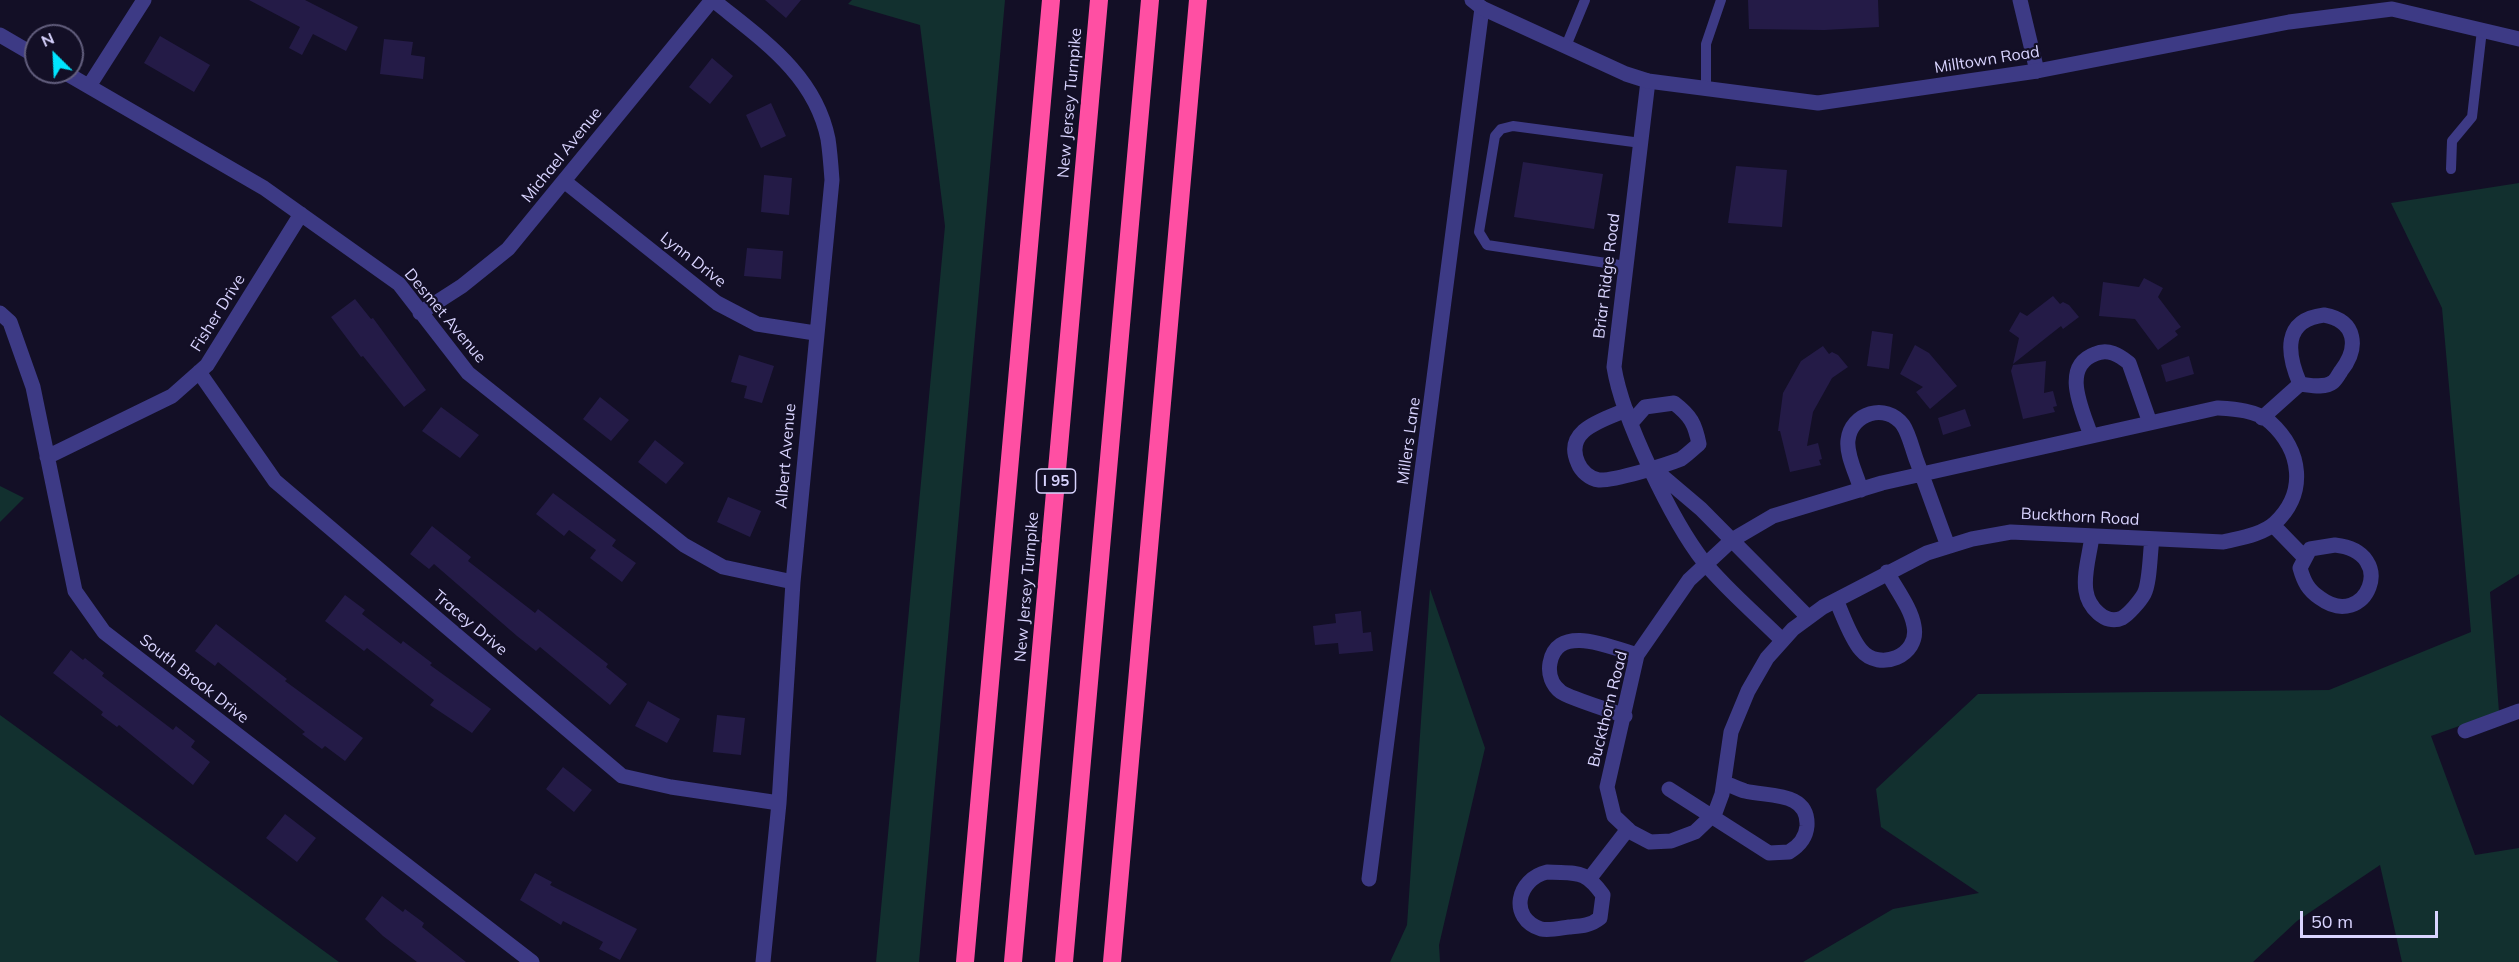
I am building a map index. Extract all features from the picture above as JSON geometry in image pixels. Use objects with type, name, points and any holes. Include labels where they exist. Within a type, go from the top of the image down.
[{"type":"highway","name":"New Jersey Turnpike","points":[[965,962],[1051,0]]},
{"type":"highway","name":"New Jersey Turnpike","points":[[1012,962],[1099,0]]},
{"type":"highway","points":[[1064,962],[1150,0]]},
{"type":"highway","points":[[1112,962],[1198,0]]},
{"type":"street","points":[[89,86],[144,0]]},
{"type":"street","name":"Michael Avenue","points":[[420,313],[462,286],[508,249],[713,0]]},
{"type":"street","name":"Albert Avenue","points":[[713,0],[772,47],[798,72],[816,102],[828,138],[832,180],[815,333],[793,582],[779,803],[763,962]]},
{"type":"street","points":[[2020,0],[2037,71]]},
{"type":"street","name":"Milltown Road","points":[[1477,4],[1648,81],[1818,104],[2037,71],[2289,22],[2392,9],[2519,39]]},
{"type":"street","name":"Millers Lane","points":[[1369,879],[1477,4]]},
{"type":"street","points":[[0,35],[24,49]]},
{"type":"street","name":"Briar Ridge Road","points":[[1648,81],[1614,367],[1617,387],[1673,514],[1705,562],[1782,640]]},
{"type":"street","name":"Desmet Avenue","points":[[84,83],[264,188],[399,285],[468,373],[495,397],[684,545],[723,567],[793,582]]},
{"type":"street","name":"Lynn Drive","points":[[564,181],[717,303],[757,324],[815,333]]},
{"type":"street","name":"Fisher Drive","points":[[47,457],[172,396],[199,372],[207,364],[301,214]]},
{"type":"street","name":"South Brook Drive","points":[[0,314],[10,322],[33,387],[75,591],[104,632],[532,962]]},
{"type":"street","points":[[2262,418],[2300,384],[2319,386],[2333,382],[2348,362],[2353,341],[2344,324],[2334,316],[2311,316],[2295,331],[2288,351],[2300,384]]},
{"type":"street","points":[[2091,436],[2074,380],[2078,368],[2086,358],[2097,352],[2119,355],[2133,370],[2150,423]]},
{"type":"street","name":"Tracey Drive","points":[[199,372],[275,481],[622,776],[671,787],[779,803]]},
{"type":"street","points":[[1674,403],[1688,414],[1696,425],[1699,444],[1682,458],[1652,468],[1600,480],[1588,476],[1579,467],[1575,456],[1578,435],[1587,427],[1629,417],[1645,407],[1674,403]]},
{"type":"street","name":"Buckthorn Road","points":[[2217,408],[2242,409],[2262,418],[2269,421],[2291,449],[2297,464],[2296,487],[2286,510],[2273,525],[2247,537],[2223,542],[2011,532],[1948,546],[1887,572],[1808,617],[1782,640],[1767,658],[1748,690],[1731,732],[1722,794],[1712,816],[1695,832],[1671,841],[1650,842],[1628,829],[1614,816],[1607,787],[1625,716],[1637,655],[1662,616],[1705,562],[1732,540],[1773,516],[1922,474],[2217,408]]},
{"type":"street","points":[[1861,490],[1848,441],[1851,429],[1859,419],[1870,413],[1882,412],[1894,416],[1903,425],[1948,546]]},
{"type":"street","name":"Briar Ridge Road","points":[[1652,468],[1732,540],[1808,617]]},
{"type":"street","points":[[2273,525],[2305,558]]},
{"type":"street","points":[[2092,536],[2087,579],[2088,601],[2095,611],[2106,617],[2124,617],[2145,593],[2152,539]]},
{"type":"street","points":[[2323,546],[2348,547],[2356,550],[2370,567],[2372,579],[2368,592],[2360,601],[2349,606],[2336,607],[2327,603],[2309,590],[2303,579],[2300,568],[2305,558],[2310,549],[2323,546]]},
{"type":"street","points":[[1836,600],[1859,649],[1869,657],[1881,661],[1894,659],[1911,645],[1915,627],[1887,572]]},
{"type":"street","points":[[1625,716],[1559,691],[1552,681],[1549,670],[1551,658],[1557,647],[1565,642],[1584,640],[1637,655]]},
{"type":"street","points":[[2464,730],[2519,711]]},
{"type":"street","points":[[1669,789],[1768,852],[1789,852],[1804,837],[1807,825],[1805,813],[1798,804],[1787,797],[1746,791],[1724,783]]},
{"type":"street","points":[[1590,878],[1628,829]]},
{"type":"street","points":[[1547,872],[1582,874],[1590,878],[1603,895],[1600,918],[1591,925],[1543,930],[1532,925],[1524,915],[1520,904],[1522,892],[1528,881],[1538,874],[1547,872]]},
{"type":"lane","points":[[1566,46],[1585,0]]},
{"type":"lane","points":[[1706,89],[1706,44],[1721,0]]},
{"type":"lane","points":[[2451,169],[2452,141],[2472,117],[2482,30]]},
{"type":"lane","points":[[1626,266],[1487,244],[1479,232],[1495,136],[1502,129],[1513,126],[1641,143]]},
{"type":"green space","points":[[852,0],[1005,0],[919,962],[876,962],[945,226],[920,25],[848,4]]},
{"type":"green space","points":[[2519,183],[2519,574],[2490,592],[2499,712],[2431,736],[2475,855],[2519,848],[2519,962],[2402,962],[2380,865],[2297,921],[2253,962],[1803,962],[1893,909],[1979,893],[1881,827],[1876,789],[1978,694],[2329,690],[2471,632],[2442,308],[2391,203]]},
{"type":"green space","points":[[0,486],[24,498],[0,522]]},
{"type":"green space","points":[[1430,589],[1485,748],[1439,945],[1440,962],[1390,962],[1407,925]]},
{"type":"green space","points":[[0,715],[339,962],[0,962]]},
{"type":"building","points":[[249,0],[305,0],[358,27],[346,51],[313,34],[302,55],[289,48],[300,27]]},
{"type":"building","points":[[765,0],[801,0],[786,18]]},
{"type":"building","points":[[1748,0],[1878,0],[1879,27],[1824,30],[1749,29]]},
{"type":"building","points":[[160,36],[210,65],[194,92],[144,63]]},
{"type":"building","points":[[384,39],[413,42],[411,55],[425,57],[423,79],[380,74]]},
{"type":"building","points":[[712,58],[733,76],[710,104],[689,87]]},
{"type":"building","points":[[771,103],[786,136],[761,148],[746,115]]},
{"type":"building","points":[[1523,162],[1603,174],[1594,229],[1514,217]]},
{"type":"building","points":[[1736,166],[1787,170],[1782,227],[1728,223]]},
{"type":"building","points":[[764,175],[792,178],[789,215],[761,212]]},
{"type":"building","points":[[747,248],[783,251],[781,279],[744,276]]},
{"type":"building","points":[[2144,278],[2163,288],[2158,297],[2181,327],[2175,331],[2178,335],[2158,350],[2135,319],[2099,316],[2103,282],[2139,287]]},
{"type":"building","points":[[2053,296],[2060,304],[2063,302],[2069,305],[2079,317],[2063,329],[2061,326],[2013,364],[2019,338],[2009,331],[2020,312],[2027,316]]},
{"type":"building","points":[[355,299],[371,319],[373,318],[426,390],[404,407],[363,356],[361,357],[331,317]]},
{"type":"building","points":[[1872,331],[1893,334],[1889,369],[1867,366]]},
{"type":"building","points":[[1915,345],[1929,353],[1957,386],[1930,409],[1916,392],[1923,387],[1900,374]]},
{"type":"building","points":[[1823,346],[1829,354],[1832,352],[1838,355],[1848,367],[1832,378],[1813,412],[1807,446],[1818,443],[1822,459],[1819,460],[1821,465],[1790,472],[1780,431],[1778,431],[1783,393],[1801,361]]},
{"type":"building","points":[[739,355],[774,366],[762,403],[744,398],[747,386],[731,382]]},
{"type":"building","points":[[2189,356],[2194,374],[2166,382],[2161,365]]},
{"type":"building","points":[[2046,361],[2044,393],[2053,391],[2057,406],[2053,407],[2055,412],[2023,419],[2011,371],[2013,365]]},
{"type":"building","points":[[600,397],[629,420],[611,441],[583,419]]},
{"type":"building","points":[[441,407],[479,435],[460,458],[422,431]]},
{"type":"building","points":[[1965,409],[1971,426],[1943,435],[1938,418]]},
{"type":"building","points":[[655,440],[684,463],[666,484],[638,462]]},
{"type":"building","points":[[553,493],[616,540],[612,546],[636,563],[622,582],[590,558],[596,550],[569,530],[564,536],[536,514]]},
{"type":"building","points":[[728,497],[761,511],[750,537],[717,522]]},
{"type":"building","points":[[432,526],[471,557],[468,561],[535,613],[538,609],[608,664],[606,667],[627,684],[610,705],[540,647],[536,651],[517,636],[434,564],[429,569],[410,554]]},
{"type":"building","points":[[345,595],[365,610],[362,614],[401,644],[403,641],[432,663],[430,665],[491,709],[472,733],[430,705],[434,700],[367,648],[364,651],[325,621]]},
{"type":"building","points":[[1361,611],[1363,633],[1371,632],[1373,651],[1339,654],[1338,643],[1315,645],[1313,626],[1336,623],[1335,614]]},
{"type":"building","points":[[216,624],[287,679],[285,681],[363,738],[345,761],[325,746],[322,749],[302,734],[305,732],[218,662],[215,666],[195,651]]},
{"type":"building","points":[[71,650],[83,660],[85,658],[104,673],[102,676],[173,730],[176,726],[195,741],[191,747],[210,762],[193,785],[119,725],[117,727],[101,715],[103,712],[53,673]]},
{"type":"building","points":[[648,701],[680,719],[667,743],[635,726]]},
{"type":"building","points":[[717,715],[745,718],[741,755],[713,752]]},
{"type":"building","points":[[563,767],[592,790],[574,812],[546,789]]},
{"type":"building","points":[[285,814],[316,838],[297,862],[266,838]]},
{"type":"building","points":[[535,873],[552,882],[550,885],[637,929],[620,960],[599,949],[603,942],[563,921],[561,925],[520,900]]},
{"type":"building","points":[[382,896],[403,912],[405,909],[424,923],[422,927],[466,962],[417,962],[383,936],[365,919]]}]
